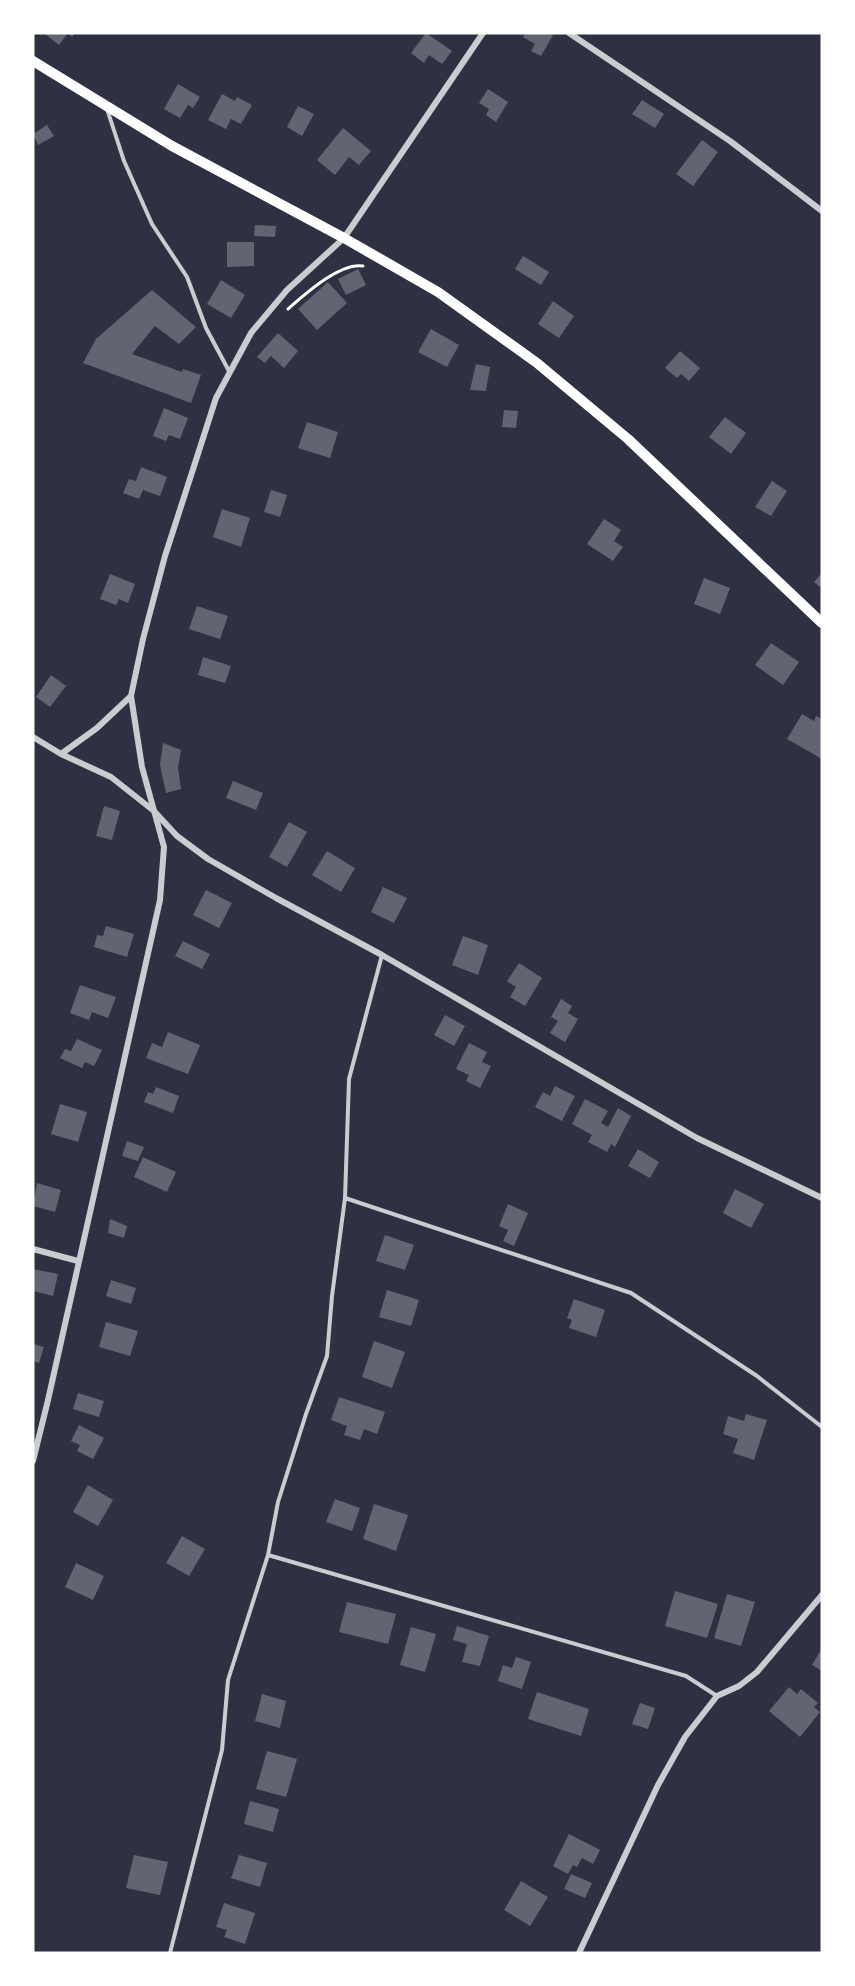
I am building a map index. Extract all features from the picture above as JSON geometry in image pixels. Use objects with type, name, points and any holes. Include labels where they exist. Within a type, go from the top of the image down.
[{"type":"main road","points":[[33,61],[172,146],[344,238],[438,292],[537,363],[628,439],[822,623]]},
{"type":"street","points":[[33,1461],[160,900],[164,847],[142,767],[131,696],[165,556],[216,398],[251,333],[287,290],[344,238],[483,33]]},
{"type":"street","points":[[570,33],[730,141],[822,211]]},
{"type":"street","points":[[61,754],[97,728],[131,696]]},
{"type":"street","points":[[33,737],[61,754],[111,777],[154,811],[177,836],[208,859],[382,955],[697,1138],[822,1198]]},
{"type":"street","points":[[33,1249],[78,1261]]},
{"type":"street","points":[[579,1953],[657,1785],[686,1737],[717,1696],[739,1686],[757,1672],[822,1595]]},
{"type":"lane","points":[[106,105],[124,161],[152,224],[187,277],[206,328],[230,373]]},
{"type":"lane","points":[[170,1953],[222,1750],[228,1680],[268,1555],[278,1502],[327,1356],[332,1296],[345,1198],[349,1079],[382,955]]},
{"type":"lane","points":[[345,1198],[631,1293],[757,1376],[822,1427]]},
{"type":"lane","points":[[268,1555],[686,1676],[717,1696]]},
{"type":"path","points":[[284,313],[319,282],[356,265],[368,267]]},
{"type":"building","points":[[44,33],[68,33],[59,45]]},
{"type":"building","points":[[426,33],[452,51],[442,64],[429,55],[424,63],[411,53]]},
{"type":"building","points":[[526,33],[553,35],[541,56],[531,51],[535,44],[523,37]]},
{"type":"building","points":[[178,84],[200,97],[193,108],[188,105],[180,118],[164,109]]},
{"type":"building","points":[[488,89],[508,102],[496,122],[486,115],[489,109],[479,103]]},
{"type":"building","points":[[222,94],[235,101],[237,97],[252,105],[241,124],[231,119],[226,129],[208,120]]},
{"type":"building","points":[[642,100],[664,114],[655,128],[632,114]]},
{"type":"building","points":[[298,106],[314,114],[302,136],[287,127]]},
{"type":"building","points":[[47,125],[54,136],[38,145],[33,134]]},
{"type":"building","points":[[343,128],[371,151],[359,165],[349,157],[335,175],[317,160]]},
{"type":"building","points":[[702,140],[718,152],[693,186],[676,174]]},
{"type":"building","points":[[255,225],[276,226],[275,237],[254,236]]},
{"type":"building","points":[[227,242],[254,242],[254,266],[227,267]]},
{"type":"building","points":[[523,256],[549,272],[541,285],[515,269]]},
{"type":"building","points":[[358,269],[366,285],[346,295],[338,279]]},
{"type":"building","points":[[221,280],[245,295],[231,318],[207,304]]},
{"type":"building","points":[[328,282],[347,303],[317,330],[298,309]]},
{"type":"building","points":[[152,290],[196,327],[179,344],[155,326],[132,354],[182,372],[183,369],[201,375],[191,403],[83,363],[96,339]]},
{"type":"building","points":[[553,301],[574,316],[559,338],[538,324]]},
{"type":"building","points":[[431,329],[459,345],[447,367],[418,352]]},
{"type":"building","points":[[278,333],[298,351],[284,368],[271,356],[265,363],[257,357]]},
{"type":"building","points":[[680,351],[700,368],[689,381],[681,374],[677,378],[665,368]]},
{"type":"building","points":[[476,364],[490,367],[486,391],[470,390]]},
{"type":"building","points":[[164,408],[188,418],[180,439],[169,435],[166,441],[153,436]]},
{"type":"building","points":[[504,410],[518,411],[516,428],[502,427]]},
{"type":"building","points":[[725,417],[746,433],[731,454],[709,437]]},
{"type":"building","points":[[307,422],[338,432],[330,458],[298,448]]},
{"type":"building","points":[[141,467],[167,477],[160,496],[143,490],[139,499],[123,493],[129,479],[136,481]]},
{"type":"building","points":[[772,481],[787,491],[771,516],[755,507]]},
{"type":"building","points":[[271,490],[287,495],[280,517],[264,512]]},
{"type":"building","points":[[222,509],[250,518],[241,547],[213,537]]},
{"type":"building","points":[[604,519],[621,530],[614,541],[623,547],[613,561],[587,544]]},
{"type":"building","points":[[822,573],[822,589],[814,582]]},
{"type":"building","points":[[110,574],[135,584],[128,603],[119,599],[116,605],[100,599]]},
{"type":"building","points":[[704,578],[730,588],[720,614],[694,604]]},
{"type":"building","points":[[197,606],[228,616],[220,639],[189,629]]},
{"type":"building","points":[[771,643],[799,662],[783,685],[755,665]]},
{"type":"building","points":[[203,657],[231,666],[225,683],[198,675]]},
{"type":"building","points":[[51,675],[66,686],[50,707],[36,697]]},
{"type":"building","points":[[802,714],[814,721],[816,716],[822,719],[822,759],[787,739]]},
{"type":"building","points":[[163,743],[181,750],[178,768],[181,789],[166,793],[160,765]]},
{"type":"building","points":[[233,781],[263,793],[256,810],[226,798]]},
{"type":"building","points":[[104,806],[120,811],[112,840],[96,836]]},
{"type":"building","points":[[289,822],[307,832],[287,867],[269,857]]},
{"type":"building","points":[[327,851],[355,868],[341,892],[312,875]]},
{"type":"building","points":[[383,887],[407,898],[394,923],[371,912]]},
{"type":"building","points":[[206,890],[232,903],[219,928],[193,915]]},
{"type":"building","points":[[106,926],[134,934],[127,957],[94,947],[97,935],[103,936]]},
{"type":"building","points":[[463,936],[488,945],[478,975],[452,965]]},
{"type":"building","points":[[183,941],[210,954],[202,969],[175,956]]},
{"type":"building","points":[[519,963],[542,978],[525,1006],[510,997],[516,987],[507,981]]},
{"type":"building","points":[[80,985],[116,997],[108,1018],[92,1012],[89,1020],[70,1013]]},
{"type":"building","points":[[561,999],[572,1006],[568,1013],[578,1019],[565,1042],[550,1033],[558,1021],[551,1017]]},
{"type":"building","points":[[445,1015],[465,1026],[454,1046],[434,1035]]},
{"type":"building","points":[[168,1032],[200,1045],[188,1074],[146,1058],[152,1043],[162,1047]]},
{"type":"building","points":[[77,1039],[102,1050],[94,1066],[85,1062],[82,1068],[60,1058],[65,1049],[71,1051]]},
{"type":"building","points":[[469,1043],[487,1052],[482,1062],[491,1066],[480,1088],[466,1081],[469,1075],[456,1069]]},
{"type":"building","points":[[555,1086],[575,1096],[562,1121],[535,1107],[543,1092],[550,1096]]},
{"type":"building","points":[[156,1087],[179,1096],[173,1113],[144,1102],[148,1092],[153,1094]]},
{"type":"building","points":[[585,1099],[608,1111],[601,1123],[608,1127],[618,1108],[631,1116],[615,1147],[611,1144],[607,1152],[588,1142],[592,1135],[572,1124]]},
{"type":"building","points":[[60,1104],[87,1112],[78,1142],[51,1134]]},
{"type":"building","points":[[127,1141],[144,1147],[138,1161],[122,1156]]},
{"type":"building","points":[[638,1149],[659,1162],[650,1178],[628,1166]]},
{"type":"building","points":[[143,1157],[176,1172],[167,1192],[134,1177]]},
{"type":"building","points":[[37,1183],[61,1190],[55,1212],[33,1206]]},
{"type":"building","points":[[735,1189],[764,1204],[751,1228],[723,1213]]},
{"type":"building","points":[[508,1204],[528,1213],[514,1246],[503,1241],[508,1230],[499,1226]]},
{"type":"building","points":[[110,1219],[127,1226],[124,1238],[108,1233]]},
{"type":"building","points":[[385,1235],[414,1245],[405,1270],[376,1261]]},
{"type":"building","points":[[33,1269],[58,1274],[53,1296],[33,1291]]},
{"type":"building","points":[[111,1280],[136,1288],[131,1304],[106,1296]]},
{"type":"building","points":[[387,1290],[419,1300],[411,1326],[379,1317]]},
{"type":"building","points":[[574,1299],[605,1310],[596,1337],[569,1328],[572,1320],[567,1318]]},
{"type":"building","points":[[106,1322],[138,1331],[130,1356],[99,1347]]},
{"type":"building","points":[[374,1341],[405,1352],[392,1388],[362,1377]]},
{"type":"building","points":[[33,1344],[44,1347],[39,1363],[33,1361]]},
{"type":"building","points":[[78,1393],[104,1401],[99,1417],[73,1409]]},
{"type":"building","points":[[339,1397],[385,1412],[377,1434],[364,1429],[360,1440],[344,1435],[347,1426],[331,1420]]},
{"type":"building","points":[[746,1414],[767,1420],[754,1460],[733,1453],[738,1439],[723,1434],[728,1416],[744,1421]]},
{"type":"building","points":[[79,1425],[104,1438],[93,1459],[77,1451],[80,1445],[71,1441]]},
{"type":"building","points":[[88,1485],[113,1500],[98,1526],[73,1512]]},
{"type":"building","points":[[335,1499],[360,1508],[352,1531],[326,1522]]},
{"type":"building","points":[[374,1504],[408,1515],[396,1551],[363,1539]]},
{"type":"building","points":[[182,1536],[205,1549],[189,1576],[166,1563]]},
{"type":"building","points":[[76,1563],[104,1576],[93,1600],[65,1587]]},
{"type":"building","points":[[675,1591],[718,1604],[707,1638],[665,1626]]},
{"type":"building","points":[[727,1594],[755,1602],[741,1646],[714,1638]]},
{"type":"building","points":[[347,1602],[396,1614],[388,1644],[339,1632]]},
{"type":"building","points":[[457,1626],[489,1636],[480,1666],[462,1662],[467,1644],[453,1640]]},
{"type":"building","points":[[411,1627],[436,1634],[425,1672],[400,1665]]},
{"type":"building","points":[[822,1648],[822,1671],[812,1665]]},
{"type":"building","points":[[516,1657],[531,1662],[522,1689],[498,1681],[503,1665],[512,1668]]},
{"type":"building","points":[[789,1687],[797,1694],[801,1689],[818,1703],[814,1707],[820,1712],[800,1737],[769,1711]]},
{"type":"building","points":[[537,1692],[589,1709],[581,1736],[528,1719]]},
{"type":"building","points":[[262,1694],[286,1701],[280,1728],[255,1721]]},
{"type":"building","points":[[640,1703],[655,1708],[648,1729],[632,1724]]},
{"type":"building","points":[[267,1751],[297,1759],[286,1797],[256,1789]]},
{"type":"building","points":[[250,1801],[279,1809],[273,1832],[244,1824]]},
{"type":"building","points":[[569,1834],[600,1850],[593,1864],[582,1858],[577,1867],[573,1865],[568,1874],[553,1866]]},
{"type":"building","points":[[134,1855],[168,1862],[160,1895],[126,1888]]},
{"type":"building","points":[[239,1855],[267,1863],[260,1887],[231,1878]]},
{"type":"building","points":[[571,1874],[592,1883],[585,1898],[564,1889]]},
{"type":"building","points":[[521,1881],[548,1897],[530,1926],[504,1910]]},
{"type":"building","points":[[224,1903],[255,1913],[245,1944],[224,1937],[227,1930],[216,1927]]}]
